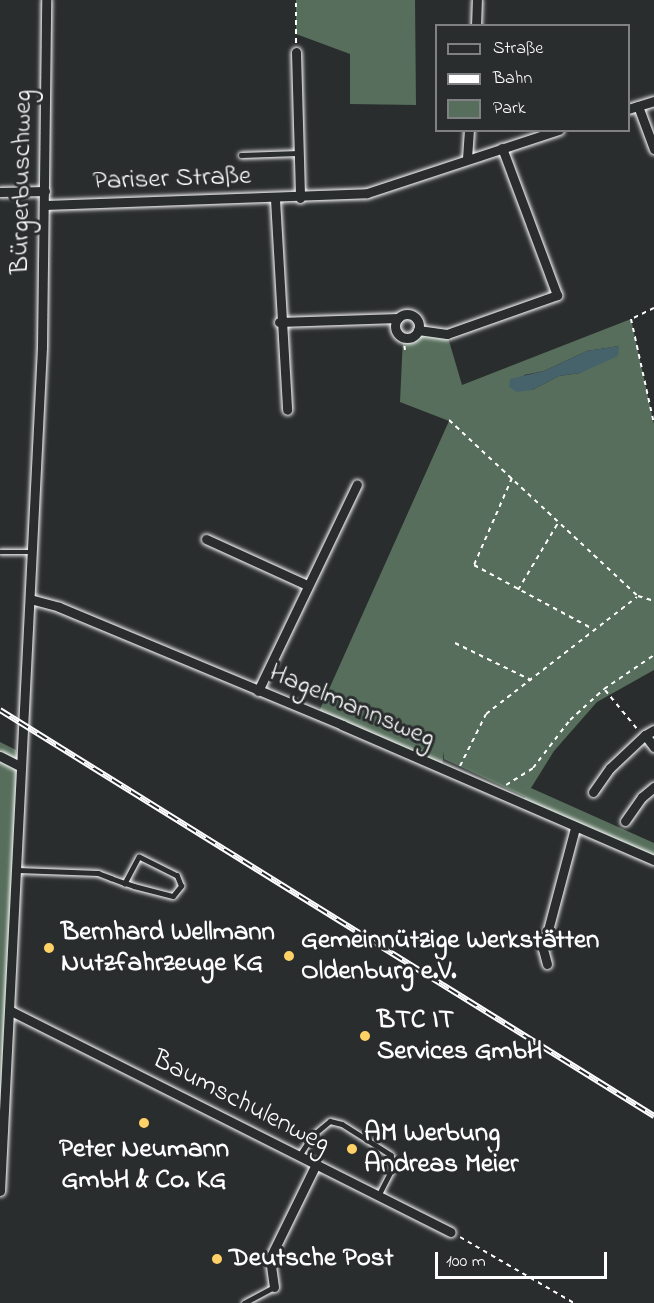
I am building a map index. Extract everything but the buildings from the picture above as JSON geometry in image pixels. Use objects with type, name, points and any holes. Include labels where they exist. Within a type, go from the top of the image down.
[{"type":"street","name":"Bürgerbuschweg","points":[[0,1191],[11,1011],[18,870],[20,766],[32,552],[45,205],[46,0]]},
{"type":"street","points":[[476,24],[477,0]]},
{"type":"street","points":[[296,52],[300,198]]},
{"type":"street","points":[[654,101],[633,108],[654,148]]},
{"type":"street","points":[[467,158],[469,132]]},
{"type":"street","name":"Pariser Straße","points":[[45,205],[275,199],[367,193],[467,158],[553,132]]},
{"type":"street","points":[[418,330],[447,334],[557,295],[502,148]]},
{"type":"street","points":[[0,192],[45,191]]},
{"type":"street","points":[[275,199],[279,322],[287,410]]},
{"type":"street","points":[[279,322],[398,318],[413,315],[418,330]]},
{"type":"street","points":[[398,318],[395,329],[403,337],[414,336],[418,330]]},
{"type":"street","points":[[258,691],[307,585],[315,578],[357,484]]},
{"type":"street","points":[[206,539],[307,585]]},
{"type":"street","name":"Hagelmannsweg","points":[[30,599],[59,607],[456,773],[575,828],[654,860]]},
{"type":"street","points":[[593,792],[610,768],[645,735],[654,730]]},
{"type":"street","points":[[645,735],[654,747]]},
{"type":"street","points":[[0,756],[20,766]]},
{"type":"street","points":[[625,821],[642,797],[654,787]]},
{"type":"street","points":[[548,964],[543,949],[575,828]]},
{"type":"street","name":"Baumschulenweg","points":[[11,1011],[451,1232]]},
{"type":"street","points":[[274,1287],[270,1258],[316,1164]]},
{"type":"lane","points":[[242,155],[298,153]]},
{"type":"lane","points":[[0,552],[32,552]]},
{"type":"lane","points":[[18,870],[98,873],[125,883],[173,896],[181,886],[177,876],[139,857],[125,883]]},
{"type":"lane","points":[[299,1156],[312,1136],[330,1121],[342,1124],[391,1155],[394,1166],[378,1196]]},
{"type":"lane","points":[[244,1303],[274,1287]]},
{"type":"path","points":[[296,0],[296,52]]},
{"type":"path","points":[[654,308],[632,319],[654,424]]},
{"type":"path","points":[[403,337],[405,350]]},
{"type":"path","points":[[449,420],[638,596],[654,601]]},
{"type":"path","points":[[513,478],[474,566],[594,630]]},
{"type":"path","points":[[518,590],[558,522]]},
{"type":"path","points":[[456,773],[486,714],[638,596]]},
{"type":"path","points":[[455,643],[531,680]]},
{"type":"path","points":[[498,793],[533,768],[570,720],[604,689],[654,655]]},
{"type":"path","points":[[604,689],[645,735]]},
{"type":"path","points":[[451,1232],[574,1303]]},
{"type":"green space","points":[[296,0],[415,0],[416,105],[350,104],[350,54],[296,34]]},
{"type":"green space","points":[[631,319],[654,424],[654,670],[597,702],[554,751],[531,788],[654,843],[654,860],[521,804],[525,797],[444,759],[444,751],[442,768],[317,716],[449,421],[400,402],[403,337],[417,333],[447,334],[462,385]],"holes":[[[619,346],[580,373],[559,376],[532,390],[524,375],[544,371],[587,351]]]},
{"type":"green space","points":[[0,742],[16,750],[20,766],[0,1159]]},
{"type":"water","points":[[619,346],[618,356],[580,373],[559,376],[532,390],[517,392],[509,387],[510,379],[544,371],[587,351]]},
{"type":"railway","points":[[0,710],[654,1116]]},
{"type":"place","name":"Bernhard Wellmann Nutzfahrzeuge KG","points":[[49,948]]},
{"type":"place","name":"Gemeinnützige Werkstätten Oldenburg e.V.","points":[[289,956]]},
{"type":"place","name":"BTC IT Services GmbH","points":[[365,1036]]},
{"type":"place","name":"Peter Neumann GmbH & Co. KG","points":[[144,1123]]},
{"type":"place","name":"AM Werbung Andreas Meier","points":[[352,1149]]},
{"type":"place","name":"Deutsche Post","points":[[217,1259]]}]
